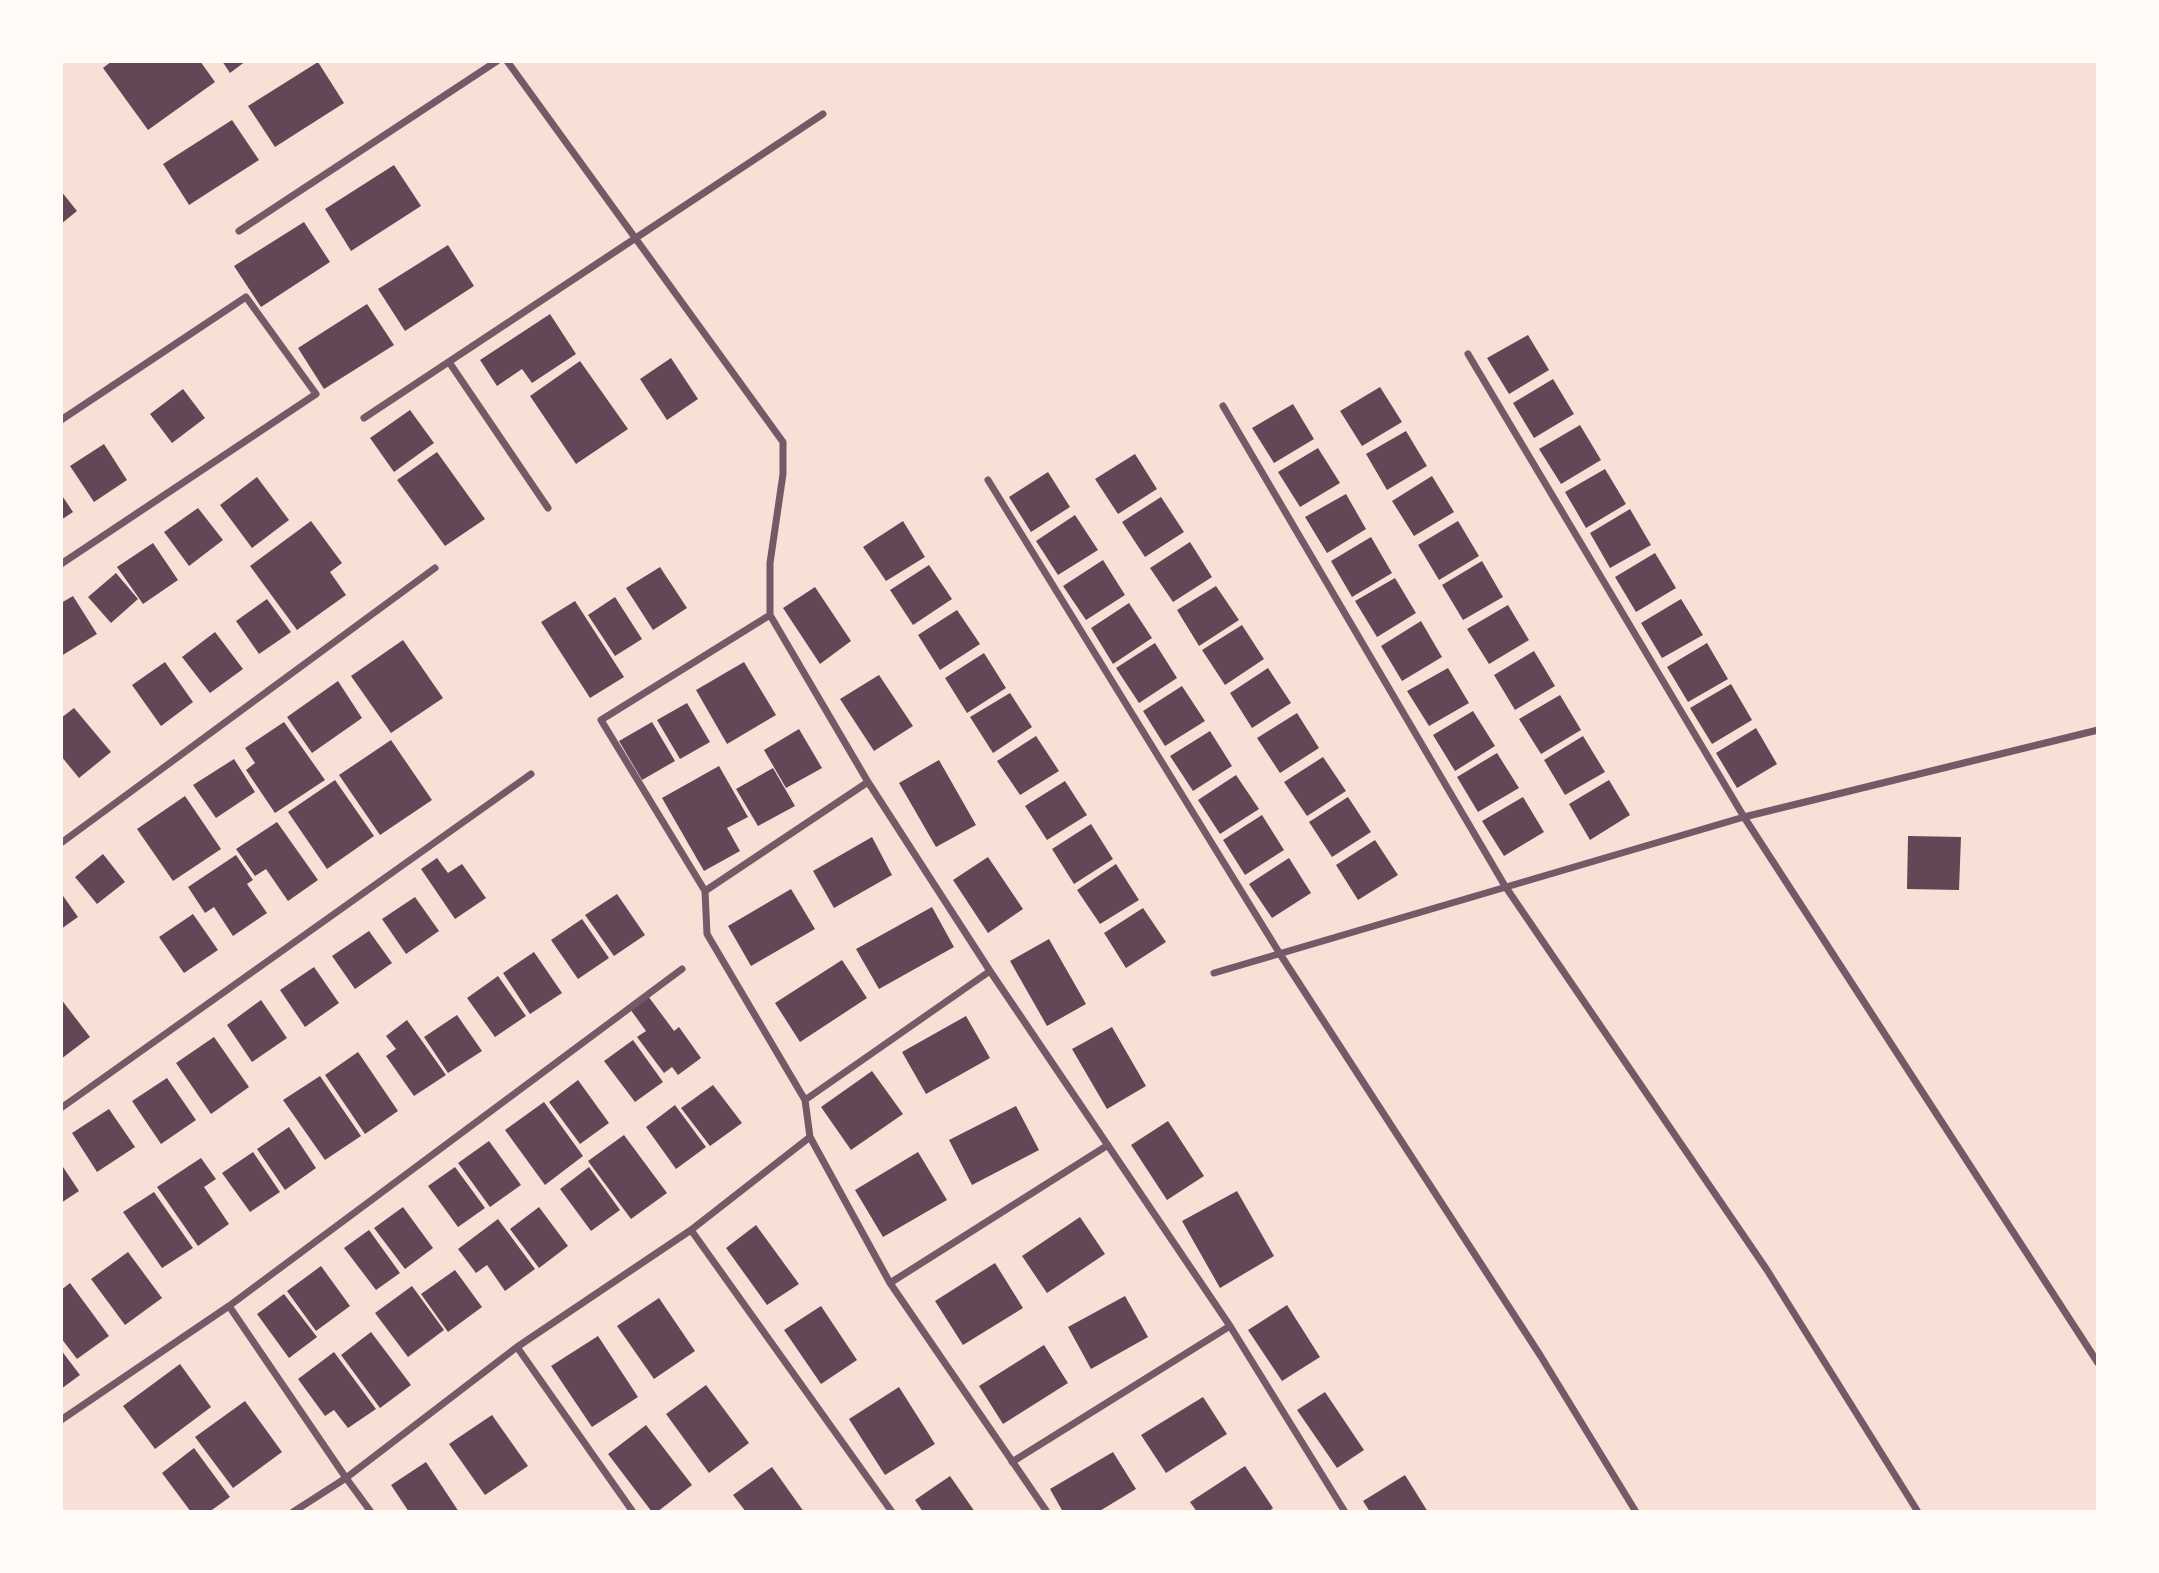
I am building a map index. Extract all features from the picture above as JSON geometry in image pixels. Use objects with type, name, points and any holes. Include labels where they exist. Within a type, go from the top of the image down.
[{"type":"street","points":[[239,231],[497,61]]},
{"type":"street","points":[[507,61],[783,442],[783,474],[770,564],[770,615],[868,782],[990,971],[1230,1325],[1345,1512]]},
{"type":"street","points":[[364,418],[823,114]]},
{"type":"street","points":[[61,420],[246,297],[316,394],[61,564]]},
{"type":"street","points":[[1468,354],[1744,817],[2098,1363]]},
{"type":"street","points":[[449,362],[548,508]]},
{"type":"street","points":[[1223,406],[1505,887],[1767,1270],[1918,1512]]},
{"type":"street","points":[[988,480],[1280,954],[1540,1355],[1636,1512]]},
{"type":"street","points":[[61,843],[435,568]]},
{"type":"street","points":[[770,615],[601,720],[705,891],[707,934],[805,1100],[810,1137],[890,1283],[1047,1512]]},
{"type":"street","points":[[1214,973],[1744,817],[2098,730]]},
{"type":"street","points":[[61,1108],[531,774]]},
{"type":"street","points":[[705,891],[868,782]]},
{"type":"street","points":[[61,1420],[229,1306],[682,969]]},
{"type":"street","points":[[805,1100],[990,971]]},
{"type":"street","points":[[292,1512],[346,1478],[517,1347],[691,1230],[810,1137]]},
{"type":"street","points":[[890,1283],[1108,1145]]},
{"type":"street","points":[[691,1230],[892,1512]]},
{"type":"street","points":[[229,1306],[372,1512]]},
{"type":"street","points":[[1012,1461],[1230,1325]]},
{"type":"street","points":[[517,1347],[633,1512]]},
{"type":"building","points":[[112,61],[200,61],[215,82],[148,130],[103,68]]},
{"type":"building","points":[[222,61],[246,61],[230,73]]},
{"type":"building","points":[[318,62],[344,103],[275,147],[248,106]]},
{"type":"building","points":[[232,120],[259,160],[189,205],[163,164]]},
{"type":"building","points":[[394,165],[421,206],[351,251],[325,209]]},
{"type":"building","points":[[61,191],[77,211],[61,224]]},
{"type":"building","points":[[304,222],[330,262],[261,307],[234,266]]},
{"type":"building","points":[[448,245],[474,286],[405,331],[378,289]]},
{"type":"building","points":[[367,304],[394,345],[324,389],[298,348]]},
{"type":"building","points":[[550,314],[576,354],[532,383],[522,369],[497,386],[480,360]]},
{"type":"building","points":[[1528,335],[1549,370],[1509,394],[1487,358]]},
{"type":"building","points":[[671,358],[698,399],[667,420],[640,379]]},
{"type":"building","points":[[580,361],[628,429],[576,464],[530,396]]},
{"type":"building","points":[[1553,379],[1574,414],[1534,438],[1513,403]]},
{"type":"building","points":[[1380,387],[1402,422],[1362,446],[1340,411]]},
{"type":"building","points":[[183,389],[205,418],[172,443],[150,414]]},
{"type":"building","points":[[1293,404],[1314,439],[1274,463],[1252,428]]},
{"type":"building","points":[[410,410],[434,443],[394,472],[370,438]]},
{"type":"building","points":[[1580,425],[1601,460],[1561,484],[1539,449]]},
{"type":"building","points":[[1406,431],[1427,466],[1387,490],[1366,454]]},
{"type":"building","points":[[104,444],[127,480],[94,502],[70,466]]},
{"type":"building","points":[[1318,448],[1340,483],[1300,507],[1278,472]]},
{"type":"building","points":[[437,452],[485,519],[445,546],[397,480]]},
{"type":"building","points":[[1135,454],[1157,489],[1118,514],[1095,479]]},
{"type":"building","points":[[1605,469],[1626,504],[1586,528],[1565,492]]},
{"type":"building","points":[[1048,472],[1070,507],[1031,532],[1009,497]]},
{"type":"building","points":[[1432,476],[1454,512],[1414,536],[1392,501]]},
{"type":"building","points":[[257,477],[289,520],[252,548],[220,505]]},
{"type":"building","points":[[61,494],[73,512],[61,520]]},
{"type":"building","points":[[1346,494],[1366,529],[1327,553],[1305,517]]},
{"type":"building","points":[[1161,497],[1184,532],[1145,557],[1122,522]]},
{"type":"building","points":[[198,508],[223,540],[189,566],[164,532]]},
{"type":"building","points":[[1630,509],[1651,545],[1610,568],[1590,533]]},
{"type":"building","points":[[1075,515],[1098,550],[1058,575],[1036,541]]},
{"type":"building","points":[[311,521],[342,563],[330,572],[346,595],[297,630],[250,566]]},
{"type":"building","points":[[903,521],[925,557],[886,581],[863,547]]},
{"type":"building","points":[[1458,521],[1479,556],[1439,580],[1418,545]]},
{"type":"building","points":[[1371,537],[1392,573],[1352,597],[1331,561]]},
{"type":"building","points":[[1190,542],[1212,577],[1173,602],[1150,568]]},
{"type":"building","points":[[153,543],[178,580],[143,604],[117,567]]},
{"type":"building","points":[[1655,553],[1676,588],[1636,612],[1615,577]]},
{"type":"building","points":[[1103,560],[1125,595],[1086,620],[1063,586]]},
{"type":"building","points":[[1482,561],[1503,597],[1463,620],[1442,585]]},
{"type":"building","points":[[929,565],[952,599],[913,625],[890,590]]},
{"type":"building","points":[[660,567],[687,608],[653,630],[626,588]]},
{"type":"building","points":[[116,573],[138,599],[111,623],[88,597]]},
{"type":"building","points":[[1395,578],[1416,613],[1377,637],[1355,601]]},
{"type":"building","points":[[1216,586],[1239,620],[1199,646],[1177,610]]},
{"type":"building","points":[[815,587],[851,641],[820,664],[783,608]]},
{"type":"building","points":[[73,596],[97,634],[61,656],[61,603]]},
{"type":"building","points":[[615,597],[642,639],[615,656],[588,615]]},
{"type":"building","points":[[267,599],[291,632],[259,654],[236,621]]},
{"type":"building","points":[[1681,599],[1703,635],[1662,658],[1641,623]]},
{"type":"building","points":[[575,601],[624,677],[590,698],[541,622]]},
{"type":"building","points":[[1129,603],[1152,638],[1113,664],[1091,628]]},
{"type":"building","points":[[1508,605],[1529,640],[1489,664],[1467,629]]},
{"type":"building","points":[[957,610],[980,644],[940,670],[918,635]]},
{"type":"building","points":[[1421,621],[1442,657],[1402,681],[1381,646]]},
{"type":"building","points":[[1242,625],[1264,659],[1225,685],[1202,650]]},
{"type":"building","points":[[215,632],[243,669],[210,693],[182,657]]},
{"type":"building","points":[[403,640],[443,698],[391,733],[351,676]]},
{"type":"building","points":[[1155,643],[1177,678],[1139,703],[1116,668]]},
{"type":"building","points":[[1707,643],[1728,679],[1688,702],[1667,667]]},
{"type":"building","points":[[1534,651],[1555,686],[1515,710],[1494,675]]},
{"type":"building","points":[[984,653],[1006,688],[967,713],[945,678]]},
{"type":"building","points":[[165,662],[193,702],[161,726],[132,685]]},
{"type":"building","points":[[744,662],[776,715],[727,744],[696,690]]},
{"type":"building","points":[[1268,668],[1291,703],[1252,728],[1230,693]]},
{"type":"building","points":[[1448,668],[1469,703],[1429,726],[1407,691]]},
{"type":"building","points":[[879,675],[913,726],[874,751],[840,699]]},
{"type":"building","points":[[338,681],[362,718],[312,753],[287,717]]},
{"type":"building","points":[[1731,684],[1752,720],[1712,744],[1690,708]]},
{"type":"building","points":[[1182,686],[1205,721],[1165,746],[1143,711]]},
{"type":"building","points":[[1010,693],[1032,727],[993,753],[970,717]]},
{"type":"building","points":[[1560,695],[1581,730],[1541,754],[1519,719]]},
{"type":"building","points":[[687,703],[710,742],[680,759],[657,720]]},
{"type":"building","points":[[74,708],[111,752],[79,778],[61,756],[61,718]]},
{"type":"building","points":[[1473,711],[1495,746],[1455,771],[1433,735]]},
{"type":"building","points":[[1297,713],[1319,748],[1280,773],[1257,738]]},
{"type":"building","points":[[284,722],[325,780],[275,813],[246,770],[255,763],[245,748]]},
{"type":"building","points":[[652,722],[675,761],[642,780],[619,741]]},
{"type":"building","points":[[1756,728],[1777,764],[1737,788],[1716,753]]},
{"type":"building","points":[[799,729],[822,768],[786,788],[764,750]]},
{"type":"building","points":[[1210,731],[1232,766],[1193,791],[1170,756]]},
{"type":"building","points":[[1036,736],[1059,771],[1020,795],[997,761]]},
{"type":"building","points":[[1583,736],[1605,772],[1565,795],[1544,760]]},
{"type":"building","points":[[391,740],[432,800],[380,835],[339,775]]},
{"type":"building","points":[[1497,753],[1519,788],[1478,812],[1457,777]]},
{"type":"building","points":[[1323,757],[1346,791],[1307,816],[1284,782]]},
{"type":"building","points":[[234,759],[255,792],[216,818],[193,785]]},
{"type":"building","points":[[939,760],[976,825],[936,847],[899,783]]},
{"type":"building","points":[[719,766],[748,817],[727,828],[740,851],[704,871],[662,798]]},
{"type":"building","points":[[773,768],[795,806],[758,826],[736,789]]},
{"type":"building","points":[[1236,775],[1259,809],[1220,834],[1198,800]]},
{"type":"building","points":[[335,780],[374,836],[327,869],[288,812]]},
{"type":"building","points":[[1609,780],[1630,815],[1590,840],[1569,804]]},
{"type":"building","points":[[1065,781],[1087,815],[1047,840],[1025,806]]},
{"type":"building","points":[[185,796],[221,849],[173,881],[137,829]]},
{"type":"building","points":[[1348,797],[1371,832],[1332,857],[1309,822]]},
{"type":"building","points":[[1523,797],[1544,832],[1504,856],[1482,821]]},
{"type":"building","points":[[1262,815],[1284,850],[1245,875],[1223,840]]},
{"type":"building","points":[[277,822],[318,880],[288,901],[266,869],[255,876],[236,849]]},
{"type":"building","points":[[1091,824],[1113,859],[1074,884],[1052,849]]},
{"type":"building","points":[[1908,836],[1961,837],[1959,890],[1907,889]]},
{"type":"building","points":[[872,837],[892,875],[834,908],[813,871]]},
{"type":"building","points":[[1375,840],[1398,875],[1358,900],[1336,865]]},
{"type":"building","points":[[103,854],[125,882],[97,904],[75,877]]},
{"type":"building","points":[[236,855],[253,880],[247,884],[267,913],[233,936],[214,907],[205,913],[188,887]]},
{"type":"building","points":[[988,857],[1023,909],[988,933],[953,880]]},
{"type":"building","points":[[437,858],[448,873],[462,864],[486,898],[455,919],[421,869]]},
{"type":"building","points":[[1289,858],[1311,893],[1272,918],[1249,884]]},
{"type":"building","points":[[1116,864],[1139,900],[1100,924],[1077,890]]},
{"type":"building","points":[[791,889],[815,929],[751,966],[728,926]]},
{"type":"building","points":[[61,893],[78,917],[61,929]]},
{"type":"building","points":[[617,894],[645,935],[614,956],[585,915]]},
{"type":"building","points":[[415,897],[439,931],[406,954],[382,919]]},
{"type":"building","points":[[932,907],[954,947],[879,989],[856,949]]},
{"type":"building","points":[[1143,908],[1166,942],[1126,968],[1104,933]]},
{"type":"building","points":[[193,914],[218,950],[184,973],[159,937]]},
{"type":"building","points":[[582,919],[609,958],[578,979],[551,940]]},
{"type":"building","points":[[369,931],[392,963],[355,989],[332,956]]},
{"type":"building","points":[[1049,939],[1086,1004],[1047,1026],[1010,961]]},
{"type":"building","points":[[534,952],[562,993],[530,1014],[503,973]]},
{"type":"building","points":[[842,960],[867,998],[800,1042],[775,1003]]},
{"type":"building","points":[[314,967],[339,1003],[305,1027],[280,990]]},
{"type":"building","points":[[498,976],[526,1016],[495,1037],[467,998]]},
{"type":"building","points":[[648,996],[674,1031],[679,1027],[701,1058],[678,1075],[672,1067],[664,1073],[637,1037],[646,1031],[630,1009]]},
{"type":"building","points":[[61,999],[90,1037],[61,1059]]},
{"type":"building","points":[[261,1000],[287,1038],[252,1062],[227,1025]]},
{"type":"building","points":[[457,1015],[482,1051],[448,1073],[424,1037]]},
{"type":"building","points":[[966,1016],[990,1058],[926,1094],[902,1052]]},
{"type":"building","points":[[407,1020],[446,1075],[414,1096],[386,1056],[396,1049],[386,1036]]},
{"type":"building","points":[[1112,1027],[1146,1086],[1107,1109],[1072,1049]]},
{"type":"building","points":[[214,1037],[249,1087],[211,1114],[176,1063]]},
{"type":"building","points":[[633,1040],[663,1082],[635,1102],[604,1061]]},
{"type":"building","points":[[358,1052],[398,1111],[365,1134],[325,1075]]},
{"type":"building","points":[[872,1071],[903,1114],[851,1150],[821,1107]]},
{"type":"building","points":[[320,1076],[361,1136],[325,1160],[283,1100]]},
{"type":"building","points":[[167,1078],[196,1120],[161,1144],[132,1101]]},
{"type":"building","points":[[578,1080],[609,1123],[580,1144],[549,1102]]},
{"type":"building","points":[[713,1085],[742,1123],[710,1146],[681,1108]]},
{"type":"building","points":[[544,1102],[583,1156],[545,1185],[505,1130]]},
{"type":"building","points":[[675,1105],[706,1147],[676,1169],[646,1127]]},
{"type":"building","points":[[1016,1106],[1039,1150],[972,1185],[949,1140]]},
{"type":"building","points":[[109,1109],[135,1147],[97,1172],[72,1133]]},
{"type":"building","points":[[1168,1121],[1204,1176],[1167,1200],[1131,1145]]},
{"type":"building","points":[[289,1127],[316,1168],[285,1190],[257,1149]]},
{"type":"building","points":[[624,1135],[667,1193],[631,1219],[588,1161]]},
{"type":"building","points":[[489,1141],[521,1185],[490,1207],[458,1163]]},
{"type":"building","points":[[253,1152],[280,1192],[250,1212],[222,1173]]},
{"type":"building","points":[[918,1152],[947,1200],[883,1237],[855,1190]]},
{"type":"building","points":[[201,1158],[216,1179],[204,1187],[229,1224],[198,1246],[157,1187]]},
{"type":"building","points":[[61,1164],[79,1191],[61,1203]]},
{"type":"building","points":[[455,1167],[485,1208],[458,1227],[428,1186]]},
{"type":"building","points":[[589,1167],[620,1210],[591,1231],[560,1189]]},
{"type":"building","points":[[1237,1191],[1274,1256],[1220,1288],[1182,1221]]},
{"type":"building","points":[[154,1192],[193,1248],[162,1268],[123,1212]]},
{"type":"building","points":[[403,1207],[433,1248],[405,1269],[374,1228]]},
{"type":"building","points":[[539,1207],[568,1246],[539,1268],[510,1229]]},
{"type":"building","points":[[1080,1217],[1105,1254],[1047,1293],[1022,1256]]},
{"type":"building","points":[[498,1219],[535,1269],[505,1291],[487,1265],[476,1273],[458,1249]]},
{"type":"building","points":[[756,1225],[799,1284],[767,1305],[726,1248]]},
{"type":"building","points":[[369,1230],[400,1273],[376,1290],[344,1248]]},
{"type":"building","points":[[128,1252],[162,1298],[125,1325],[91,1279]]},
{"type":"building","points":[[995,1263],[1023,1308],[963,1345],[935,1301]]},
{"type":"building","points":[[321,1266],[350,1306],[316,1331],[287,1291]]},
{"type":"building","points":[[455,1270],[482,1307],[448,1332],[421,1294]]},
{"type":"building","points":[[70,1283],[109,1336],[77,1359],[61,1338],[61,1290]]},
{"type":"building","points":[[412,1286],[444,1330],[408,1357],[375,1313]]},
{"type":"building","points":[[284,1294],[317,1337],[289,1358],[257,1314]]},
{"type":"building","points":[[1125,1296],[1148,1337],[1091,1369],[1068,1327]]},
{"type":"building","points":[[659,1298],[695,1351],[654,1379],[617,1326]]},
{"type":"building","points":[[1287,1305],[1320,1357],[1282,1381],[1248,1330]]},
{"type":"building","points":[[821,1306],[857,1360],[821,1384],[784,1330]]},
{"type":"building","points":[[371,1332],[411,1385],[380,1408],[341,1355]]},
{"type":"building","points":[[598,1336],[638,1397],[592,1427],[551,1366]]},
{"type":"building","points":[[1044,1345],[1068,1383],[1003,1424],[979,1386]]},
{"type":"building","points":[[61,1350],[80,1375],[61,1389]]},
{"type":"building","points":[[334,1352],[376,1409],[348,1428],[334,1410],[325,1416],[298,1379]]},
{"type":"building","points":[[180,1364],[211,1407],[155,1449],[123,1406]]},
{"type":"building","points":[[706,1385],[749,1443],[709,1473],[666,1414]]},
{"type":"building","points":[[899,1387],[935,1444],[885,1475],[849,1419]]},
{"type":"building","points":[[1325,1392],[1364,1450],[1337,1468],[1297,1410]]},
{"type":"building","points":[[1203,1397],[1227,1434],[1166,1473],[1141,1435]]},
{"type":"building","points":[[245,1401],[282,1452],[233,1488],[195,1437]]},
{"type":"building","points":[[492,1415],[528,1466],[485,1495],[449,1444]]},
{"type":"building","points":[[646,1425],[692,1485],[657,1512],[652,1512],[608,1454]]},
{"type":"building","points":[[194,1448],[230,1497],[209,1512],[191,1512],[162,1473]]},
{"type":"building","points":[[1113,1452],[1136,1489],[1098,1512],[1063,1512],[1050,1489]]},
{"type":"building","points":[[426,1462],[459,1512],[409,1512],[391,1485]]},
{"type":"building","points":[[1245,1466],[1273,1508],[1268,1512],[1197,1512],[1190,1502]]},
{"type":"building","points":[[772,1467],[804,1512],[746,1512],[733,1495]]},
{"type":"building","points":[[1405,1475],[1428,1512],[1370,1512],[1363,1501]]},
{"type":"building","points":[[950,1476],[975,1512],[923,1512],[915,1500]]}]
